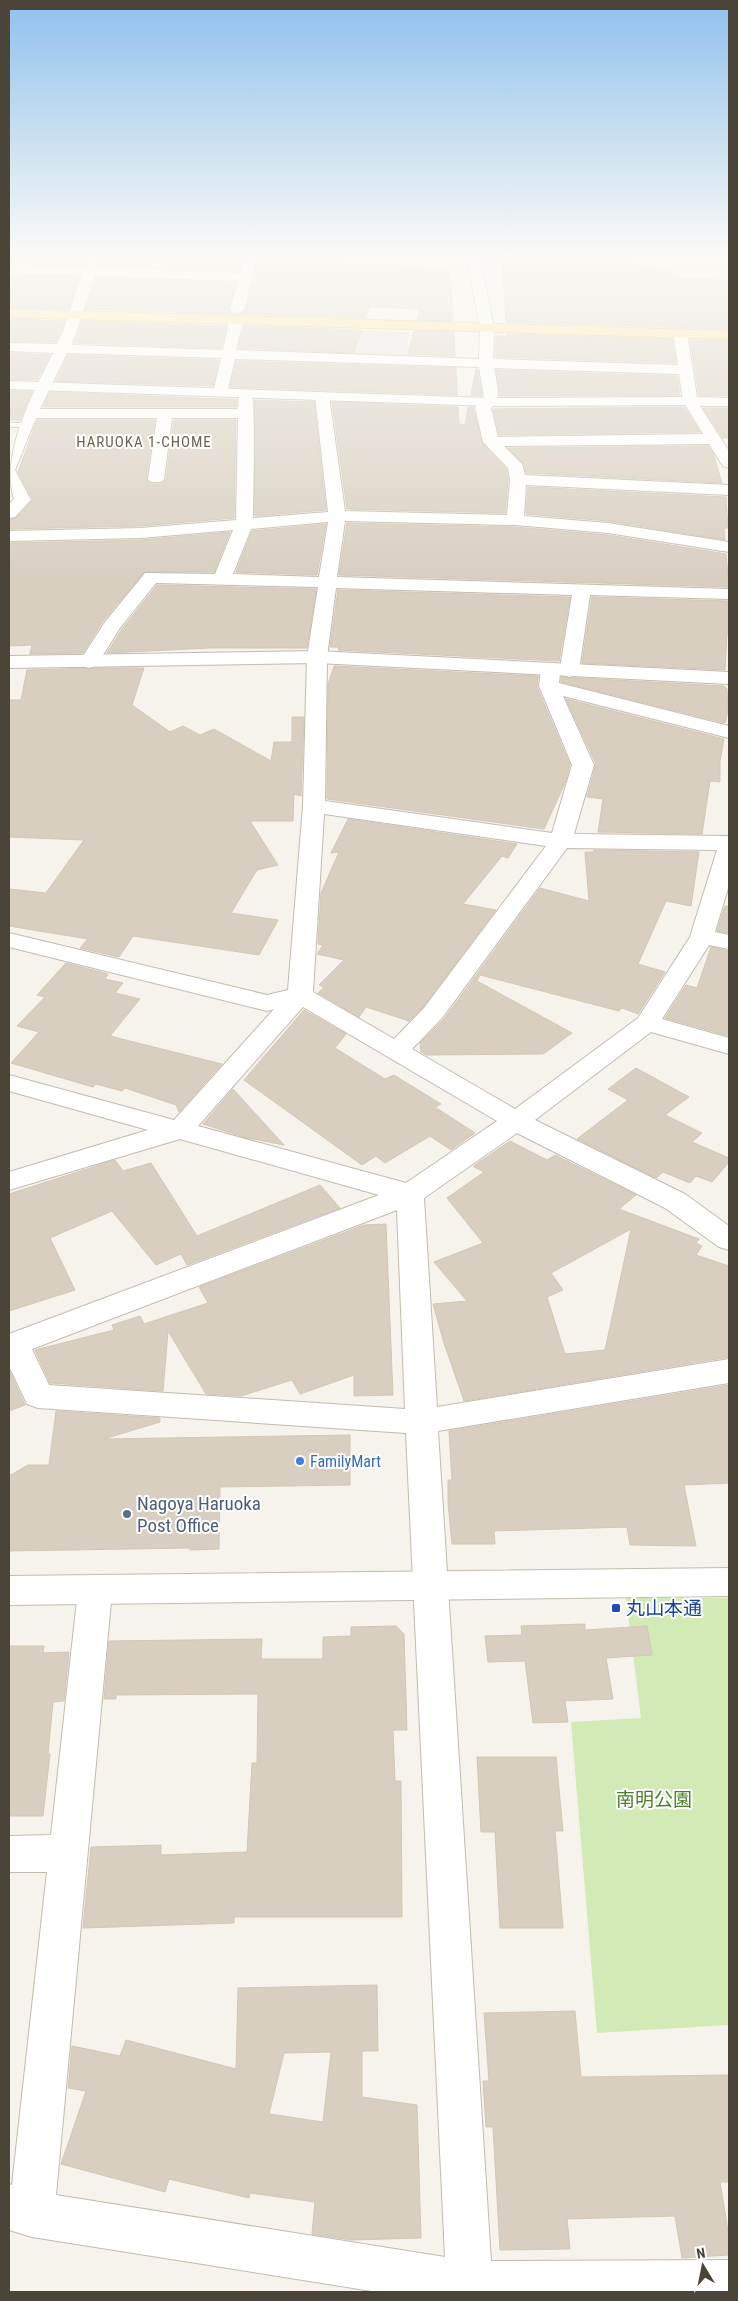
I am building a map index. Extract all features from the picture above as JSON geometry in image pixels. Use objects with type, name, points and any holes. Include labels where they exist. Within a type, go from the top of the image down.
[{"type":"street","points":[[9,467],[28,419],[55,362]]},
{"type":"street","points":[[220,393],[226,362]]},
{"type":"street","points":[[466,362],[687,370]]},
{"type":"street","points":[[686,362],[690,401],[712,439],[729,463]]},
{"type":"street","points":[[486,363],[491,398],[490,402],[483,407],[491,442],[516,467],[518,480],[515,520]]},
{"type":"street","points":[[9,386],[490,402],[729,402]]},
{"type":"street","points":[[222,579],[244,525],[246,394]]},
{"type":"street","points":[[9,1181],[180,1130],[300,995],[314,806],[318,657],[337,516],[322,396]]},
{"type":"street","points":[[28,419],[247,414]]},
{"type":"street","points":[[156,479],[166,415]]},
{"type":"street","points":[[491,442],[712,439]]},
{"type":"street","points":[[9,474],[24,500],[9,513]]},
{"type":"street","points":[[518,480],[729,490]]},
{"type":"street","points":[[9,536],[141,533],[337,516],[515,520],[608,528],[729,547]]},
{"type":"street","points":[[89,662],[112,626],[151,577],[729,594]]},
{"type":"street","points":[[396,1051],[433,1013],[561,841],[583,765],[557,675],[582,590]]},
{"type":"street","points":[[9,662],[318,657],[557,675],[729,678]]},
{"type":"street","points":[[557,675],[729,732]]},
{"type":"street","points":[[314,806],[561,841],[729,843]]},
{"type":"street","points":[[729,848],[716,940],[646,1023],[516,1121],[410,1194],[11,1345],[38,1396],[421,1422],[729,1371]]},
{"type":"street","points":[[9,940],[267,1003],[300,995],[516,1121],[675,1201],[729,1240]]},
{"type":"street","points":[[646,1023],[729,1046]]},
{"type":"street","points":[[9,1083],[410,1194]]},
{"type":"street","points":[[410,1194],[430,1587],[471,2288]]},
{"type":"street","points":[[9,1591],[729,1582]]},
{"type":"street","points":[[95,1591],[67,1853],[20,2211],[471,2288],[729,2283]]},
{"type":"street","points":[[9,1854],[67,1853]]},
{"type":"lane","points":[[9,426],[28,419]]},
{"type":"green space","name":"南明公園","points":[[626,1598],[729,1598],[729,2025],[597,2033],[571,1722],[641,1718]]},
{"type":"building","points":[[9,362],[46,362],[37,380],[9,379]]},
{"type":"building","points":[[65,362],[218,362],[213,386],[56,381]]},
{"type":"building","points":[[236,362],[456,368],[457,395],[230,387]]},
{"type":"building","points":[[694,362],[729,362],[729,396],[699,395]]},
{"type":"building","points":[[477,369],[482,396],[471,395]]},
{"type":"building","points":[[496,370],[677,376],[680,395],[499,396]]},
{"type":"building","points":[[9,391],[32,392],[20,420],[9,420]]},
{"type":"building","points":[[50,392],[237,399],[236,407],[43,407]]},
{"type":"building","points":[[254,400],[314,402],[326,510],[255,516]]},
{"type":"building","points":[[332,402],[458,407],[459,424],[465,425],[468,407],[473,407],[482,443],[506,469],[508,480],[505,513],[347,509]]},
{"type":"building","points":[[684,407],[700,432],[499,435],[493,409]]},
{"type":"building","points":[[703,408],[729,408],[729,438],[723,438]]},
{"type":"building","points":[[37,420],[155,420],[146,479],[150,484],[162,484],[166,479],[174,420],[236,420],[234,518],[141,526],[9,529],[9,520],[16,518],[33,500],[18,472]]},
{"type":"building","points":[[708,446],[713,453],[722,483],[526,473],[523,463],[508,448]]},
{"type":"building","points":[[528,487],[726,497],[728,528],[724,528],[725,540],[608,521],[526,514]]},
{"type":"building","points":[[347,523],[515,527],[608,535],[726,554],[729,587],[339,575]]},
{"type":"building","points":[[326,524],[317,575],[236,572],[252,531]]},
{"type":"building","points":[[230,532],[214,572],[144,572],[103,621],[83,653],[30,654],[32,645],[9,646],[9,543],[141,540]]},
{"type":"building","points":[[157,585],[316,589],[307,648],[209,648],[107,653],[122,629]]},
{"type":"building","points":[[338,590],[570,597],[559,661],[338,650],[339,647],[330,647]]},
{"type":"building","points":[[592,597],[729,601],[729,634],[727,634],[725,670],[582,663]]},
{"type":"building","points":[[334,666],[538,676],[537,687],[570,765],[565,783],[544,829],[327,799],[328,684]]},
{"type":"building","points":[[144,668],[132,705],[170,732],[183,726],[200,735],[214,729],[271,761],[274,742],[292,742],[292,717],[304,717],[301,796],[294,794],[293,821],[250,821],[278,865],[257,870],[231,913],[278,920],[259,955],[133,936],[119,957],[80,948],[88,939],[9,926],[9,889],[46,893],[84,840],[9,837],[9,700],[21,700],[27,670]]},
{"type":"building","points":[[561,677],[724,686],[727,689],[728,710],[725,723],[561,682]]},
{"type":"building","points":[[566,699],[724,739],[720,761],[720,782],[710,781],[702,834],[598,832],[603,799],[587,797],[596,764]]},
{"type":"building","points":[[348,819],[517,844],[508,858],[502,856],[463,904],[496,910],[423,1007],[409,1021],[366,1007],[359,1017],[318,993],[324,987],[319,985],[344,960],[317,954],[323,945],[318,944],[321,893],[339,852],[331,853]]},
{"type":"building","points":[[594,850],[699,852],[691,906],[666,901],[638,964],[665,972],[638,1014],[622,1008],[619,1011],[480,975],[477,981],[572,1033],[543,1054],[427,1055],[421,1052],[420,1043],[444,1019],[540,888],[589,901],[585,852],[594,852]]},
{"type":"building","points":[[725,906],[729,906],[729,933],[717,931]]},
{"type":"building","points":[[711,947],[729,951],[729,1036],[665,1018],[686,985],[697,988]]},
{"type":"building","points":[[66,963],[108,974],[105,979],[123,983],[115,993],[140,999],[110,1036],[222,1064],[179,1112],[176,1105],[125,1088],[122,1091],[96,1084],[93,1087],[11,1063],[39,1032],[17,1026],[45,997],[37,995]]},
{"type":"building","points":[[304,1010],[346,1034],[335,1048],[385,1079],[394,1075],[441,1104],[435,1107],[475,1133],[451,1150],[430,1136],[385,1163],[376,1156],[362,1165],[244,1080]]},
{"type":"building","points":[[636,1068],[689,1097],[665,1115],[702,1133],[692,1142],[729,1158],[729,1162],[712,1182],[696,1176],[690,1183],[663,1172],[656,1178],[577,1139],[628,1100],[608,1089]]},
{"type":"building","points":[[233,1089],[284,1145],[244,1137],[203,1124]]},
{"type":"building","points":[[510,1141],[547,1160],[555,1155],[636,1195],[619,1209],[699,1239],[696,1243],[702,1246],[696,1255],[729,1266],[729,1357],[464,1401],[433,1304],[467,1301],[434,1262],[483,1243],[447,1198],[484,1172],[474,1167]],"holes":[[[631,1229],[605,1350],[565,1354],[547,1297],[563,1290],[551,1273]]]},
{"type":"building","points":[[115,1160],[123,1171],[151,1163],[197,1236],[320,1185],[340,1208],[187,1265],[181,1254],[156,1265],[112,1211],[50,1238],[75,1290],[9,1311],[9,1194]]},
{"type":"building","points":[[386,1224],[393,1395],[354,1396],[354,1375],[300,1394],[292,1380],[241,1396],[206,1394],[168,1331],[163,1391],[50,1383],[35,1350],[114,1330],[112,1325],[140,1316],[144,1324],[208,1303],[199,1287],[364,1225]]},
{"type":"building","points":[[9,1370],[25,1405],[9,1411]]},
{"type":"building","points":[[729,1385],[729,1483],[684,1485],[696,1546],[630,1545],[627,1527],[494,1531],[495,1544],[452,1544],[448,1503],[448,1480],[452,1480],[449,1431]]},
{"type":"building","points":[[56,1411],[160,1418],[160,1422],[104,1439],[350,1435],[350,1485],[220,1487],[219,1549],[9,1551],[9,1476],[28,1465],[49,1465]]},
{"type":"building","points":[[585,1624],[585,1630],[647,1626],[652,1655],[606,1658],[613,1699],[565,1701],[568,1722],[533,1723],[525,1661],[488,1662],[485,1636],[522,1635],[521,1626]]},
{"type":"building","points":[[396,1626],[404,1634],[407,1730],[393,1730],[395,1781],[401,1781],[402,1917],[234,1917],[234,1923],[83,1928],[91,1847],[161,1845],[161,1855],[247,1852],[252,1763],[257,1763],[258,1694],[116,1695],[116,1699],[104,1699],[109,1641],[262,1639],[261,1659],[323,1659],[323,1637],[351,1636],[351,1627]]},
{"type":"building","points":[[9,1646],[44,1646],[43,1653],[69,1652],[64,1701],[53,1702],[48,1754],[50,1754],[43,1816],[9,1816]]},
{"type":"building","points":[[477,1757],[556,1757],[563,1831],[555,1831],[563,1928],[500,1928],[495,1832],[481,1832]]},
{"type":"building","points":[[377,1985],[378,2051],[362,2051],[362,2097],[417,2105],[421,2238],[351,2240],[312,2234],[315,2202],[250,2193],[249,2198],[169,2179],[165,2192],[61,2164],[86,2091],[68,2088],[72,2046],[120,2056],[126,2040],[236,2069],[238,1988]],"holes":[[[331,2052],[323,2122],[269,2114],[284,2053]]]},
{"type":"building","points":[[575,2011],[581,2077],[729,2075],[729,2182],[720,2182],[729,2237],[729,2255],[682,2258],[675,2216],[567,2219],[570,2249],[500,2250],[493,2127],[486,2127],[483,2081],[489,2081],[484,2013]]},
{"type":"place","name":"FamilyMart","points":[[300,1461]]},
{"type":"place","name":"Nagoya Haruoka Post Office","points":[[127,1514]]},
{"type":"place","name":"丸山本通","points":[[616,1608]]},
{"type":"district","name":"HARUOKA 1-CHOME","points":[[144,442]]}]
